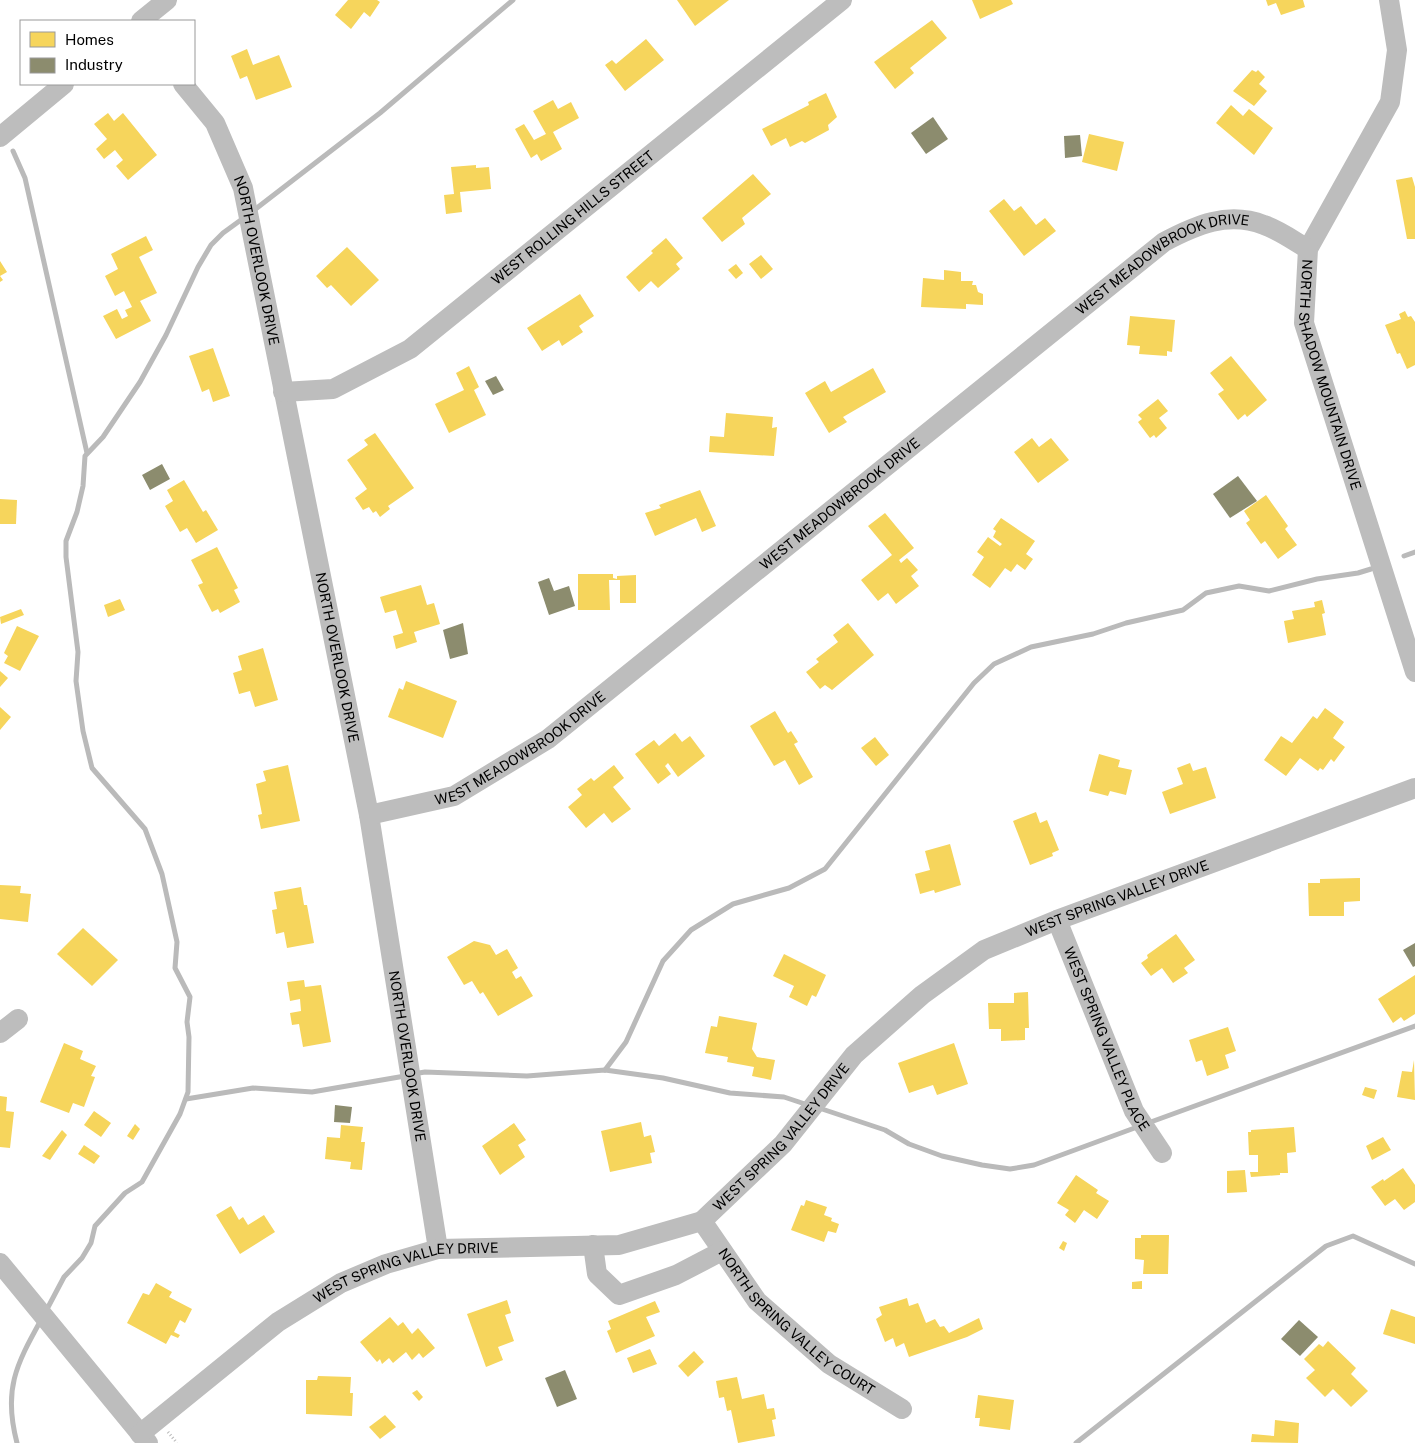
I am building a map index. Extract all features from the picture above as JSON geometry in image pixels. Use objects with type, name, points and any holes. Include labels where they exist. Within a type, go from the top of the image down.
[{"type":"street","points":[[142,20],[167,0]]},
{"type":"street","name":"WEST ROLLING HILLS STREET","points":[[283,392],[333,389],[410,349],[842,0]]},
{"type":"street","name":"NORTH SHADOW MOUNTAIN DRIVE","points":[[1389,0],[1397,50],[1390,102],[1308,249],[1304,323],[1415,672]]},
{"type":"street","points":[[0,137],[63,85]]},
{"type":"street","name":"NORTH OVERLOOK DRIVE","points":[[184,85],[215,124],[243,188],[368,815],[438,1249]]},
{"type":"street","name":"WEST MEADOWBROOK DRIVE","points":[[368,815],[454,796],[548,739],[1164,242],[1196,225],[1225,218],[1263,224],[1308,249]]},
{"type":"street","name":"WEST SPRING VALLEY DRIVE","points":[[144,1438],[278,1322],[309,1300],[341,1283],[386,1264],[438,1249],[619,1245],[702,1221],[783,1144],[854,1055],[922,995],[984,950],[1057,920],[1415,788]]},
{"type":"street","name":"WEST SPRING VALLEY PLACE","points":[[1057,920],[1134,1111],[1162,1153]]},
{"type":"street","points":[[0,1033],[18,1019]]},
{"type":"street","name":"NORTH SPRING VALLEY COURT","points":[[702,1221],[757,1301],[829,1364],[902,1410]]},
{"type":"street","points":[[593,1245],[597,1274],[619,1296],[676,1276],[722,1251]]},
{"type":"street","points":[[0,1263],[144,1438]]},
{"type":"building: Homes","points":[[348,0],[377,0],[380,2],[370,17],[364,12],[351,29],[335,15]]},
{"type":"building: Homes","points":[[677,0],[729,0],[695,26]]},
{"type":"building: Homes","points":[[972,0],[1011,0],[1013,4],[980,19]]},
{"type":"building: Homes","points":[[1266,0],[1303,0],[1305,7],[1281,15],[1276,3],[1268,6]]},
{"type":"building: Homes","points":[[932,20],[947,38],[910,68],[914,73],[895,89],[874,62]]},
{"type":"building: Homes","points":[[646,39],[664,60],[625,91],[605,65],[612,60],[616,64]]},
{"type":"building: Homes","points":[[247,49],[253,65],[279,55],[292,87],[256,100],[247,76],[240,79],[231,56]]},
{"type":"building: Homes","points":[[1252,70],[1256,72],[1258,70],[1265,77],[1259,84],[1267,91],[1254,106],[1233,91]]},
{"type":"building: Homes","points":[[826,93],[837,117],[828,125],[829,130],[805,143],[802,141],[790,147],[786,138],[771,146],[762,129],[809,105],[808,102]]},
{"type":"building: Homes","points":[[553,100],[558,109],[571,102],[579,118],[553,132],[562,149],[541,161],[537,154],[531,158],[515,129],[524,124],[534,140],[546,134],[533,111]]},
{"type":"building: Homes","points":[[1231,105],[1243,116],[1249,109],[1273,128],[1254,155],[1216,123]]},
{"type":"building: Homes","points":[[108,113],[114,121],[123,113],[157,155],[128,180],[116,166],[123,160],[115,150],[104,159],[96,149],[107,139],[94,124]]},
{"type":"building: Homes","points":[[1089,134],[1124,142],[1117,171],[1082,162]]},
{"type":"building: Homes","points":[[476,165],[476,168],[489,167],[491,189],[460,192],[462,212],[446,214],[444,195],[454,194],[451,167]]},
{"type":"building: Homes","points":[[753,174],[771,194],[742,218],[745,224],[722,242],[702,218]]},
{"type":"building: Homes","points":[[1412,177],[1415,187],[1415,239],[1407,239],[1396,180]]},
{"type":"building: Homes","points":[[1004,199],[1014,211],[1021,206],[1036,225],[1045,218],[1056,231],[1024,256],[989,211]]},
{"type":"building: Homes","points":[[146,236],[153,250],[139,257],[157,293],[140,301],[151,321],[116,339],[103,316],[117,309],[122,319],[128,316],[125,310],[132,307],[124,291],[115,296],[105,276],[118,269],[111,254]]},
{"type":"building: Homes","points":[[666,238],[683,258],[676,264],[680,269],[658,288],[651,281],[639,292],[626,277],[653,253],[651,251]]},
{"type":"building: Homes","points":[[347,247],[379,280],[351,306],[331,285],[327,288],[316,276]]},
{"type":"building: Homes","points":[[761,255],[773,269],[761,279],[749,264]]},
{"type":"building: Homes","points":[[0,261],[7,272],[0,276]]},
{"type":"building: Homes","points":[[736,264],[743,273],[736,279],[728,270]]},
{"type":"building: Homes","points":[[944,270],[961,272],[961,281],[973,281],[972,285],[976,285],[978,292],[983,294],[983,305],[966,304],[966,309],[921,307],[923,278],[944,280]]},
{"type":"building: Homes","points":[[580,294],[594,316],[579,326],[583,332],[562,346],[559,340],[542,351],[527,328]]},
{"type":"building: Homes","points":[[1405,311],[1408,317],[1411,316],[1415,322],[1415,365],[1407,369],[1400,353],[1397,354],[1385,325],[1401,319],[1399,314]]},
{"type":"building: Homes","points":[[1130,316],[1175,320],[1172,352],[1167,351],[1167,356],[1139,354],[1140,346],[1127,345]]},
{"type":"building: Homes","points":[[213,348],[230,396],[213,402],[209,389],[202,392],[189,356]]},
{"type":"building: Homes","points":[[1231,356],[1267,400],[1247,417],[1245,414],[1238,420],[1218,394],[1224,390],[1210,373]]},
{"type":"building: Homes","points":[[469,366],[479,387],[474,390],[486,415],[449,433],[435,404],[464,390],[456,373]]},
{"type":"building: Homes","points":[[873,368],[886,392],[843,417],[847,422],[829,433],[805,393],[825,381],[831,392]]},
{"type":"building: Homes","points":[[1158,399],[1168,411],[1159,418],[1167,428],[1156,438],[1154,435],[1150,438],[1138,422],[1142,419],[1138,415]]},
{"type":"building: Homes","points":[[726,413],[773,417],[772,428],[777,427],[774,456],[709,452],[710,436],[724,437]]},
{"type":"building: Homes","points":[[375,433],[414,488],[388,506],[390,509],[380,517],[376,511],[373,513],[369,507],[363,510],[355,498],[367,489],[347,460],[368,445],[364,440]]},
{"type":"building: Homes","points":[[1032,438],[1039,447],[1051,438],[1069,460],[1038,483],[1014,452]]},
{"type":"building: Homes","points":[[184,480],[203,512],[206,510],[218,530],[196,543],[187,528],[180,532],[165,506],[173,501],[167,490]]},
{"type":"building: Homes","points":[[700,490],[716,526],[702,532],[696,518],[655,536],[645,513],[661,508],[659,505]]},
{"type":"building: Homes","points":[[1266,495],[1288,526],[1285,529],[1297,545],[1278,559],[1265,541],[1261,544],[1246,523],[1250,520],[1244,511]]},
{"type":"building: Homes","points":[[0,499],[17,500],[16,524],[0,524]]},
{"type":"building: Homes","points":[[885,513],[914,548],[899,560],[901,563],[907,558],[918,570],[911,576],[919,586],[896,604],[888,593],[878,601],[861,580],[892,555],[868,526]]},
{"type":"building: Homes","points":[[1001,518],[1035,541],[1026,554],[1033,559],[1025,570],[1017,564],[1011,572],[1005,568],[990,588],[972,575],[984,557],[977,552],[988,537],[1000,546],[1002,544],[993,537],[996,531],[993,529]]},
{"type":"building: Homes","points":[[217,547],[238,588],[234,590],[240,602],[220,613],[218,609],[212,612],[198,585],[203,583],[191,560]]},
{"type":"building: Homes","points":[[578,574],[613,574],[613,578],[617,579],[617,576],[636,575],[636,603],[620,603],[620,580],[609,580],[610,610],[578,610]]},
{"type":"building: Homes","points":[[421,585],[427,605],[434,603],[440,624],[414,632],[417,642],[396,649],[393,636],[403,633],[396,610],[385,613],[380,597]]},
{"type":"building: Homes","points":[[120,599],[125,610],[108,617],[104,605]]},
{"type":"building: Homes","points":[[1322,600],[1325,613],[1322,614],[1326,635],[1288,643],[1284,621],[1294,619],[1292,611],[1315,607],[1314,602]]},
{"type":"building: Homes","points":[[21,609],[24,615],[1,624],[0,617]]},
{"type":"building: Homes","points":[[848,623],[874,655],[832,690],[825,685],[820,689],[806,672],[819,662],[816,659],[838,642],[833,635]]},
{"type":"building: Homes","points":[[17,626],[39,636],[20,671],[4,663],[8,656],[4,653]]},
{"type":"building: Homes","points":[[263,648],[278,700],[255,707],[250,691],[239,694],[233,673],[242,670],[238,656]]},
{"type":"building: Homes","points":[[0,671],[8,678],[0,687]]},
{"type":"building: Homes","points":[[406,681],[457,701],[443,738],[388,717],[399,688],[403,690]]},
{"type":"building: Homes","points":[[0,707],[11,717],[0,730]]},
{"type":"building: Homes","points":[[1325,708],[1344,722],[1333,738],[1345,747],[1334,762],[1331,759],[1323,770],[1320,768],[1318,771],[1300,758],[1286,776],[1264,760],[1281,736],[1292,743],[1313,716],[1317,719]]},
{"type":"building: Homes","points":[[775,711],[788,733],[791,731],[798,742],[794,744],[813,777],[799,785],[785,760],[774,766],[750,726]]},
{"type":"building: Homes","points":[[675,733],[682,742],[690,736],[705,756],[678,777],[668,763],[665,766],[671,774],[658,784],[635,754],[654,740],[659,746]]},
{"type":"building: Homes","points":[[875,737],[889,755],[876,766],[861,748]]},
{"type":"building: Homes","points":[[1099,754],[1120,760],[1118,767],[1132,770],[1126,795],[1110,791],[1108,796],[1089,791]]},
{"type":"building: Homes","points":[[1190,763],[1193,771],[1206,767],[1216,798],[1170,814],[1162,792],[1183,784],[1177,768]]},
{"type":"building: Homes","points":[[288,765],[300,821],[261,829],[258,815],[262,814],[256,784],[266,781],[263,771]]},
{"type":"building: Homes","points":[[614,765],[624,778],[613,787],[631,809],[612,823],[604,813],[586,828],[568,807],[582,795],[577,789],[591,778],[594,781]]},
{"type":"building: Homes","points":[[1036,812],[1040,823],[1047,820],[1059,850],[1052,853],[1053,856],[1030,865],[1013,821]]},
{"type":"building: Homes","points":[[950,844],[961,885],[935,893],[934,890],[920,894],[915,874],[930,870],[925,851]]},
{"type":"building: Homes","points":[[1360,878],[1360,901],[1344,902],[1344,916],[1309,916],[1308,883],[1320,883],[1320,879]]},
{"type":"building: Homes","points":[[0,885],[21,886],[20,893],[31,894],[28,922],[0,919]]},
{"type":"building: Homes","points":[[301,887],[304,905],[307,905],[314,943],[287,948],[284,932],[276,934],[272,910],[277,909],[274,892]]},
{"type":"building: Homes","points":[[83,928],[118,960],[92,986],[57,954]]},
{"type":"building: Homes","points":[[1176,934],[1195,960],[1184,968],[1188,973],[1173,983],[1162,968],[1151,976],[1141,963],[1148,958],[1147,955]]},
{"type":"building: Homes","points":[[474,941],[490,945],[496,955],[507,949],[518,968],[512,972],[516,979],[521,976],[533,996],[498,1016],[483,992],[480,994],[472,981],[464,985],[447,957]]},
{"type":"building: Homes","points":[[784,954],[826,975],[816,997],[812,995],[807,1006],[789,997],[794,986],[773,976]]},
{"type":"building: Homes","points":[[1415,975],[1415,1014],[1404,1021],[1401,1017],[1393,1023],[1378,999]]},
{"type":"building: Homes","points":[[304,980],[305,987],[321,985],[331,1042],[303,1047],[299,1024],[292,1025],[290,1013],[301,1011],[300,999],[290,1001],[287,982]]},
{"type":"building: Homes","points":[[1028,992],[1029,1028],[1025,1028],[1025,1040],[1001,1041],[1001,1029],[989,1029],[988,1003],[1014,1003],[1014,993]]},
{"type":"building: Homes","points":[[719,1016],[757,1023],[752,1049],[757,1057],[775,1060],[771,1080],[752,1076],[754,1067],[727,1062],[728,1057],[705,1053],[711,1026],[717,1027]]},
{"type":"building: Homes","points":[[1228,1027],[1236,1051],[1225,1055],[1229,1068],[1207,1076],[1202,1060],[1196,1062],[1189,1040]]},
{"type":"building: Homes","points":[[64,1043],[83,1051],[80,1059],[96,1066],[91,1076],[95,1077],[84,1107],[73,1103],[69,1113],[40,1102]]},
{"type":"building: Homes","points":[[954,1043],[968,1084],[937,1095],[933,1085],[909,1093],[898,1063]]},
{"type":"building: Homes","points":[[1414,1060],[1415,1100],[1397,1097],[1402,1071],[1412,1072]]},
{"type":"building: Homes","points":[[1365,1087],[1377,1090],[1374,1099],[1362,1095]]},
{"type":"building: Homes","points":[[0,1096],[7,1097],[6,1111],[14,1112],[10,1148],[0,1147]]},
{"type":"building: Homes","points":[[94,1111],[111,1123],[101,1137],[84,1125]]},
{"type":"building: Homes","points":[[641,1122],[644,1137],[651,1135],[655,1152],[650,1153],[652,1163],[610,1172],[601,1131]]},
{"type":"building: Homes","points":[[514,1123],[526,1140],[518,1145],[525,1157],[500,1175],[482,1146]]},
{"type":"building: Homes","points":[[135,1124],[140,1129],[133,1140],[127,1136]]},
{"type":"building: Homes","points":[[341,1125],[363,1127],[361,1142],[365,1142],[362,1170],[350,1169],[351,1162],[325,1159],[327,1137],[340,1138]]},
{"type":"building: Homes","points":[[1294,1127],[1296,1152],[1287,1153],[1288,1173],[1251,1177],[1250,1172],[1258,1172],[1258,1155],[1249,1155],[1248,1132],[1251,1132],[1251,1130]]},
{"type":"building: Homes","points":[[62,1130],[67,1135],[50,1160],[42,1156]]},
{"type":"building: Homes","points":[[1383,1137],[1391,1150],[1372,1160],[1366,1146]]},
{"type":"building: Homes","points":[[84,1145],[100,1156],[94,1164],[78,1154]]},
{"type":"building: Homes","points":[[1403,1168],[1415,1185],[1415,1202],[1404,1210],[1395,1199],[1385,1206],[1371,1187]]},
{"type":"building: Homes","points":[[1245,1170],[1247,1192],[1227,1193],[1227,1171]]},
{"type":"building: Homes","points":[[1076,1175],[1098,1190],[1096,1193],[1109,1201],[1097,1219],[1084,1210],[1075,1223],[1065,1215],[1069,1210],[1057,1203]]},
{"type":"building: Homes","points":[[806,1200],[827,1207],[824,1215],[832,1218],[831,1221],[839,1224],[836,1233],[828,1231],[824,1242],[791,1230],[801,1205],[804,1206]]},
{"type":"building: Homes","points":[[231,1206],[239,1220],[243,1217],[248,1225],[264,1215],[275,1232],[240,1254],[216,1215]]},
{"type":"building: Homes","points":[[1141,1235],[1169,1235],[1168,1274],[1143,1274],[1144,1260],[1135,1259],[1135,1238],[1141,1238]]},
{"type":"building: Homes","points":[[1063,1241],[1067,1243],[1064,1251],[1059,1248]]},
{"type":"building: Homes","points":[[1142,1281],[1142,1289],[1132,1289],[1132,1282]]},
{"type":"building: Homes","points":[[156,1283],[172,1292],[169,1297],[192,1309],[185,1323],[180,1320],[174,1332],[180,1335],[178,1338],[171,1335],[166,1344],[127,1323],[143,1293],[149,1295]]},
{"type":"building: Homes","points":[[907,1298],[909,1306],[918,1303],[926,1323],[935,1319],[940,1327],[944,1326],[949,1333],[979,1318],[983,1329],[967,1337],[909,1357],[904,1343],[896,1347],[893,1338],[885,1342],[876,1319],[882,1315],[879,1307]]},
{"type":"building: Homes","points":[[507,1300],[511,1313],[505,1315],[514,1341],[498,1347],[503,1360],[486,1367],[467,1314]]},
{"type":"building: Homes","points":[[655,1301],[660,1312],[646,1317],[655,1336],[616,1353],[607,1331],[611,1329],[608,1321]]},
{"type":"building: Homes","points":[[1391,1309],[1415,1317],[1415,1344],[1383,1334]]},
{"type":"building: Homes","points":[[390,1317],[398,1326],[403,1322],[412,1334],[418,1328],[435,1348],[423,1358],[419,1353],[412,1360],[406,1352],[393,1363],[389,1358],[382,1364],[380,1359],[377,1362],[360,1342]]},
{"type":"building: Homes","points":[[1328,1341],[1356,1368],[1351,1374],[1368,1391],[1351,1407],[1333,1389],[1325,1397],[1306,1378],[1315,1370],[1304,1359],[1319,1344],[1323,1347]]},
{"type":"building: Homes","points":[[650,1349],[657,1364],[633,1373],[627,1358]]},
{"type":"building: Homes","points":[[694,1351],[704,1362],[688,1377],[678,1366]]},
{"type":"building: Homes","points":[[318,1376],[351,1377],[350,1393],[353,1393],[352,1416],[306,1414],[306,1380],[317,1380]]},
{"type":"building: Homes","points":[[737,1377],[742,1399],[764,1394],[767,1409],[774,1408],[776,1419],[772,1420],[775,1436],[738,1443],[731,1410],[727,1411],[724,1397],[719,1398],[716,1381]]},
{"type":"building: Homes","points":[[417,1390],[423,1397],[419,1401],[412,1393]]},
{"type":"building: Homes","points":[[978,1395],[1014,1400],[1010,1430],[979,1426],[980,1418],[975,1418]]},
{"type":"building: Homes","points":[[385,1415],[396,1427],[380,1439],[369,1427]]},
{"type":"building: Homes","points":[[1275,1420],[1299,1423],[1298,1443],[1251,1442],[1252,1434],[1274,1436]]},
{"type":"building: Industry","points":[[933,117],[948,139],[926,154],[911,133]]},
{"type":"building: Industry","points":[[1080,135],[1082,156],[1065,158],[1064,136]]},
{"type":"building: Industry","points":[[496,376],[504,390],[493,395],[485,381]]},
{"type":"building: Industry","points":[[162,464],[170,479],[150,490],[142,475]]},
{"type":"building: Industry","points":[[1238,476],[1257,501],[1230,518],[1213,494]]},
{"type":"building: Industry","points":[[549,578],[554,591],[569,586],[575,606],[549,615],[538,582]]},
{"type":"building: Industry","points":[[463,623],[468,654],[450,659],[443,630]]},
{"type":"building: Industry","points":[[1415,943],[1415,966],[1413,967],[1403,950]]},
{"type":"building: Industry","points":[[335,1105],[352,1107],[350,1123],[334,1122]]},
{"type":"building: Industry","points":[[1299,1320],[1318,1337],[1300,1356],[1281,1339]]},
{"type":"building: Industry","points":[[565,1370],[577,1399],[557,1407],[545,1378]]},
{"type":"waterway","points":[[253,211],[380,113],[513,0]]},
{"type":"waterway","points":[[13,151],[25,178],[87,453]]},
{"type":"waterway","points":[[46,1311],[64,1277],[82,1258],[91,1243],[95,1226],[125,1193],[142,1182],[180,1114],[188,1092],[189,1037],[187,1022],[190,997],[175,968],[177,942],[162,874],[145,829],[92,768],[83,731],[76,681],[78,652],[66,557],[66,541],[77,512],[83,486],[85,456],[103,437],[140,382],[211,245],[223,233],[245,217]]},
{"type":"waterway","points":[[1404,556],[1415,552]]},
{"type":"waterway","points":[[605,1070],[626,1042],[663,961],[691,930],[733,904],[789,888],[825,869],[974,683],[994,664],[1031,647],[1093,634],[1126,623],[1183,610],[1206,593],[1239,586],[1269,591],[1317,579],[1358,573],[1371,569]]},
{"type":"waterway","points":[[1148,1123],[1415,1026]]},
{"type":"waterway","points":[[413,1074],[425,1072],[527,1076],[605,1070],[663,1078],[730,1093],[784,1097],[808,1105]]},
{"type":"waterway","points":[[186,1099],[253,1088],[312,1092],[405,1076]]},
{"type":"waterway","points":[[819,1108],[885,1130],[909,1144],[942,1156],[1010,1169],[1034,1165],[1140,1126]]},
{"type":"waterway","points":[[1076,1443],[1326,1246],[1353,1236],[1415,1264]]},
{"type":"waterway","points":[[17,1443],[11,1408],[14,1378],[41,1320]]}]
